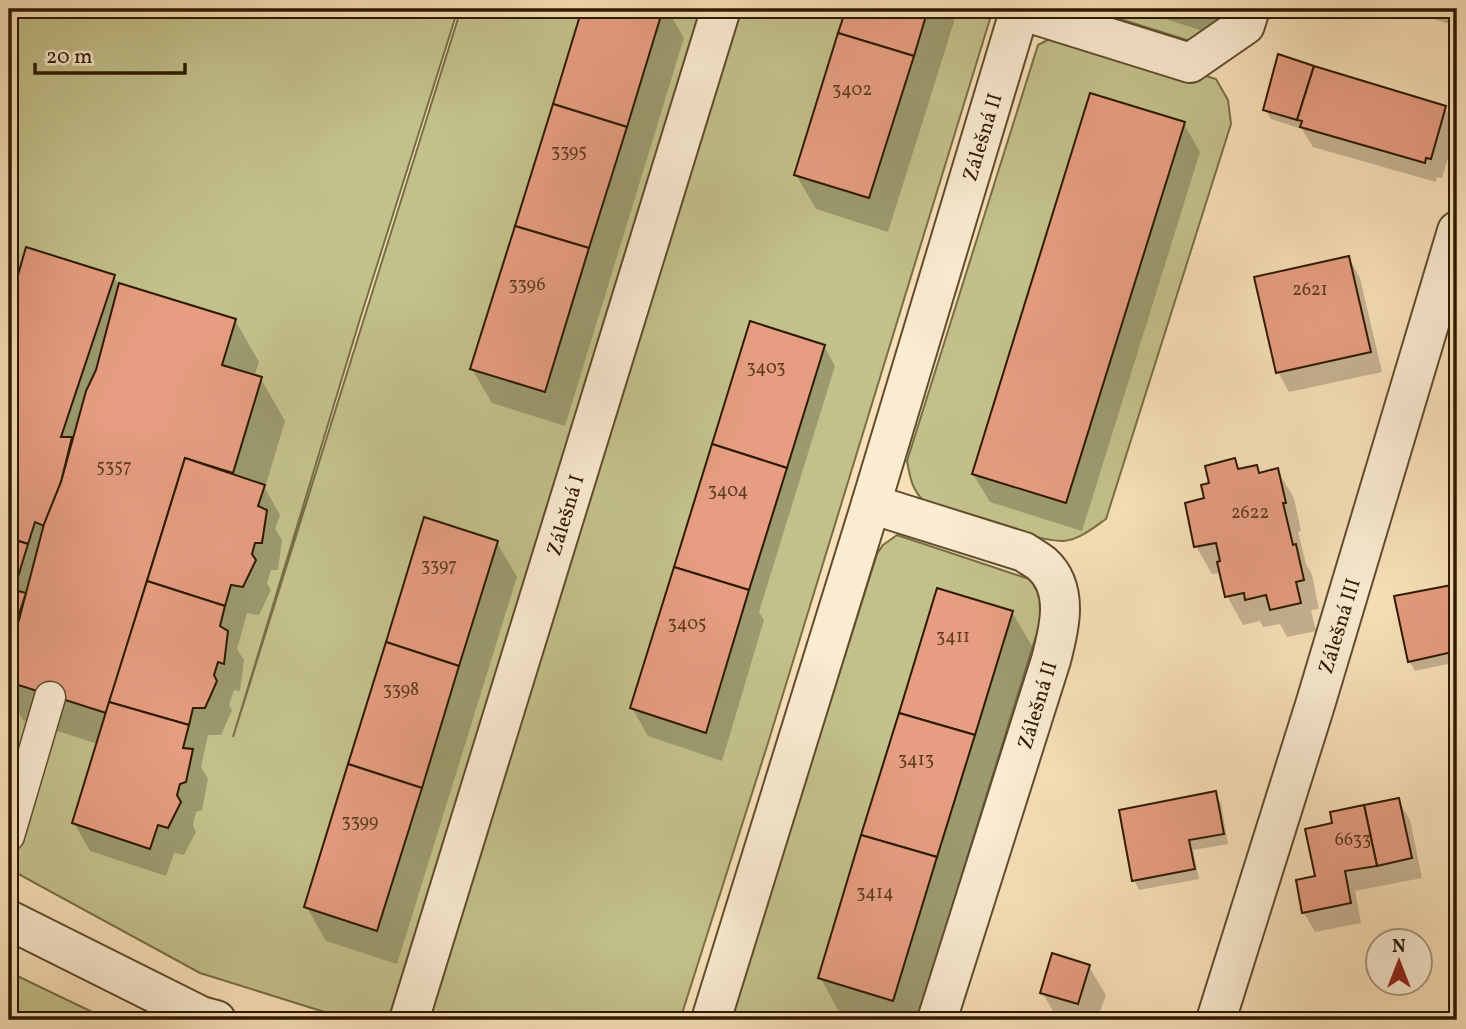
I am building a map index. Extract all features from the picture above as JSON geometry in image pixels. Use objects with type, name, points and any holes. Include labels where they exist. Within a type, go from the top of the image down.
[{"type":"street","name":"Zálešná I","points":[[409,1020],[721,9]]},
{"type":"street","name":"Zálešná II","points":[[710,1020],[871,504],[1020,9],[1189,63],[1245,25],[1250,9]]},
{"type":"street","name":"Zálešná III","points":[[1216,1020],[1315,705],[1457,232]]},
{"type":"street","name":"Zálešná II","points":[[871,504],[1024,552],[1044,565],[1053,579],[1061,612],[1051,660],[937,1020]]},
{"type":"street","points":[[9,920],[206,1019]]},
{"type":"lane","points":[[9,836],[50,697]]},
{"type":"shaded area","points":[[9,9],[458,9],[233,737],[461,9],[993,9],[768,743],[680,1020],[350,1020],[200,973],[9,869]]},
{"type":"shaded area","points":[[1088,9],[1227,9],[1224,18],[1190,41]]},
{"type":"shaded area","points":[[1062,32],[1216,79],[1228,100],[1231,124],[1106,519],[1080,536],[1063,541],[990,525],[931,505],[916,491],[907,461],[1038,45]]},
{"type":"shaded area","points":[[897,535],[1035,581],[1045,607],[917,1020],[730,1020],[877,554],[883,545]]},
{"type":"shaded area","points":[[9,972],[109,1020],[9,1020]]},
{"type":"building","points":[[582,9],[663,9],[627,127],[553,104]]},
{"type":"building","points":[[846,9],[928,9],[914,56],[838,33]]},
{"type":"building","points":[[838,33],[914,56],[869,198],[794,175]]},
{"type":"building","points":[[1278,54],[1314,66],[1297,120],[1263,110]]},
{"type":"building","points":[[1314,66],[1446,106],[1431,159],[1426,158],[1425,163],[1300,127],[1302,121],[1297,120]]},
{"type":"building","points":[[1090,93],[1185,122],[1066,503],[972,474]]},
{"type":"building","points":[[553,104],[627,127],[589,248],[515,226]]},
{"type":"building","points":[[515,226],[589,248],[545,392],[470,369]]},
{"type":"building","points":[[26,247],[115,275],[61,437],[72,437],[61,482],[44,526],[35,522],[28,544],[9,538],[9,306]]},
{"type":"building","points":[[1349,256],[1371,352],[1276,373],[1254,277]]},
{"type":"building","points":[[119,283],[236,319],[222,365],[262,377],[233,473],[185,458],[106,713],[9,682],[9,644],[19,620],[44,524],[61,482],[86,391],[96,370]]},
{"type":"building","points":[[750,321],[825,345],[787,468],[712,444]]},
{"type":"building","points":[[712,444],[787,468],[749,590],[674,567]]},
{"type":"building","points":[[185,458],[265,485],[258,506],[267,510],[262,543],[255,543],[252,554],[256,560],[243,587],[231,585],[225,606],[147,581]]},
{"type":"building","points":[[1235,458],[1238,469],[1257,465],[1259,473],[1278,468],[1286,503],[1283,503],[1304,580],[1296,582],[1301,603],[1270,610],[1266,595],[1245,600],[1244,593],[1225,597],[1217,562],[1220,561],[1216,543],[1194,547],[1185,503],[1204,498],[1201,485],[1209,483],[1205,466]]},
{"type":"building","points":[[424,517],[498,541],[459,666],[386,642]]},
{"type":"building","points":[[9,538],[28,544],[14,590],[26,593],[9,644]]},
{"type":"building","points":[[674,567],[749,590],[706,733],[630,708]]},
{"type":"building","points":[[147,581],[225,606],[220,626],[228,631],[224,664],[218,662],[214,675],[217,681],[205,708],[193,708],[189,725],[109,702]]},
{"type":"building","points":[[1457,584],[1457,651],[1408,662],[1394,596]]},
{"type":"building","points":[[937,588],[1013,611],[975,735],[899,713]]},
{"type":"building","points":[[386,642],[459,666],[422,788],[348,764]]},
{"type":"building","points":[[109,702],[189,725],[183,748],[193,749],[186,782],[180,784],[177,795],[181,802],[168,828],[158,825],[150,849],[72,823]]},
{"type":"building","points":[[899,713],[975,735],[937,857],[861,835]]},
{"type":"building","points":[[348,764],[422,788],[377,931],[304,907]]},
{"type":"building","points":[[1216,791],[1224,834],[1189,840],[1195,869],[1132,881],[1119,810]]},
{"type":"building","points":[[1399,798],[1412,858],[1377,866],[1364,805]]},
{"type":"building","points":[[1364,805],[1377,866],[1345,871],[1351,903],[1302,913],[1296,880],[1315,876],[1305,829],[1332,823],[1330,812]]},
{"type":"building","points":[[861,835],[937,857],[893,1001],[818,978]]},
{"type":"building","points":[[1052,953],[1090,965],[1078,1004],[1040,993]]}]
